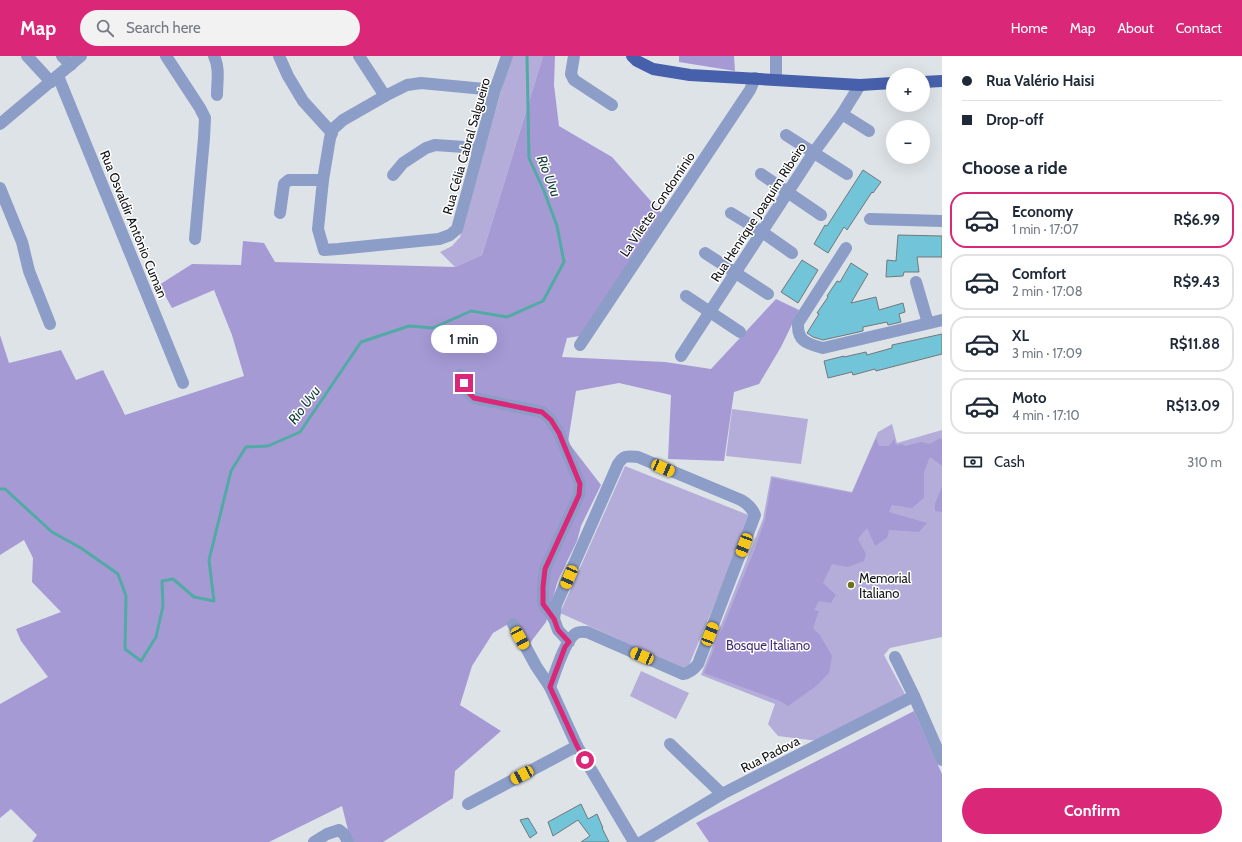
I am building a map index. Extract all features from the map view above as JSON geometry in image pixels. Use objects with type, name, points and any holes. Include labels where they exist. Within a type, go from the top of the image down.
[{"type":"main road","points":[[632,56],[637,61],[653,69],[690,74],[860,85],[886,83]]},
{"type":"main road","points":[[930,82],[942,81]]},
{"type":"street","points":[[27,56],[55,79]]},
{"type":"street","points":[[62,56],[71,65]]},
{"type":"street","points":[[0,124],[81,56]]},
{"type":"street","points":[[166,56],[205,118],[195,239]]},
{"type":"street","points":[[214,56],[218,74],[217,95]]},
{"type":"street","points":[[279,56],[288,76],[303,101],[332,132]]},
{"type":"street","points":[[360,56],[385,96]]},
{"type":"street","name":"Rua Célia Cabral Salgueiro","points":[[323,180],[318,229],[324,250],[423,241],[439,239],[450,235],[457,229],[495,90],[507,56]]},
{"type":"street","points":[[574,56],[571,74],[574,80],[612,105]]},
{"type":"street","points":[[776,56],[776,79]]},
{"type":"street","name":"La Vilette Condomínio","points":[[580,345],[750,90],[755,78]]},
{"type":"street","name":"Rua Osvaldir Antônio Cuman","points":[[55,79],[183,383]]},
{"type":"street","points":[[280,213],[284,184],[289,180],[323,180],[330,138],[333,129],[343,120],[407,85],[421,83],[495,90]]},
{"type":"street","name":"Rua Henrique Joaquim Ribeiro","points":[[681,356],[814,152],[842,114],[860,85]]},
{"type":"street","points":[[842,114],[869,132]]},
{"type":"street","points":[[786,135],[847,174]]},
{"type":"street","points":[[393,175],[403,163],[426,148],[435,145],[479,148]]},
{"type":"street","points":[[761,174],[821,215]]},
{"type":"street","points":[[0,188],[22,242],[29,271],[50,324]]},
{"type":"street","points":[[731,213],[792,253]]},
{"type":"street","points":[[870,219],[942,221]]},
{"type":"street","points":[[846,248],[798,323],[798,332],[802,340],[823,348],[942,320]]},
{"type":"street","points":[[705,253],[768,294]]},
{"type":"street","points":[[916,282],[928,323]]},
{"type":"street","points":[[686,296],[740,332]]},
{"type":"street","points":[[460,375],[467,391],[474,398],[542,412],[551,420],[559,433],[580,484],[579,495],[545,569],[543,587],[543,604],[554,619],[558,630],[567,645]]},
{"type":"street","points":[[550,687],[567,645],[574,634],[580,632],[587,632],[683,674],[694,670],[698,664],[755,515],[753,510],[749,505],[741,500],[638,457],[627,456],[621,459],[556,605],[554,619]]},
{"type":"street","points":[[513,624],[536,666],[550,687],[577,746],[634,842]]},
{"type":"street","points":[[895,657],[942,760]]},
{"type":"street","name":"Rua Padova","points":[[642,842],[722,794],[914,696]]},
{"type":"street","points":[[670,744],[722,794]]},
{"type":"street","points":[[468,804],[577,746]]},
{"type":"street","points":[[314,842],[327,834],[339,830],[344,834],[348,842]]},
{"type":"green space","points":[[511,56],[543,56],[482,255],[455,267],[440,252],[452,246],[460,237]]},
{"type":"green space","points":[[543,56],[555,56],[554,85],[559,126],[612,157],[664,216],[580,336],[567,338],[562,357],[665,362],[711,369],[776,299],[799,310],[781,347],[759,384],[734,392],[724,461],[668,459],[671,395],[619,383],[576,391],[568,442],[601,485],[581,526],[577,541],[558,580],[546,622],[530,643],[515,620],[493,633],[472,666],[460,705],[501,731],[455,771],[453,798],[383,842],[351,842],[342,806],[269,842],[32,842],[37,835],[11,809],[0,818],[0,704],[48,677],[21,641],[16,629],[61,612],[32,582],[33,558],[24,540],[0,555],[0,335],[9,363],[61,350],[76,380],[103,370],[125,415],[244,376],[232,335],[214,290],[172,308],[159,285],[192,264],[241,265],[243,241],[264,243],[275,262],[455,267],[482,255]]},
{"type":"green space","points":[[679,56],[734,56],[735,71],[679,62]]},
{"type":"green space","points":[[732,409],[808,419],[801,464],[726,456]]},
{"type":"green space","points":[[892,424],[897,443],[942,430],[942,637],[890,648],[884,655],[907,698],[826,742],[778,736],[768,724],[775,704],[701,675],[763,519],[771,476],[852,492],[878,432]]},
{"type":"green space","name":"Bosque Italiano","points":[[876,438],[879,446],[889,446],[894,439],[896,445],[902,444],[905,446],[921,442],[930,444],[940,438],[942,440],[942,466],[930,457],[924,472],[924,498],[912,508],[892,505],[889,512],[927,523],[919,532],[889,530],[887,538],[875,546],[867,528],[858,539],[866,554],[864,561],[848,567],[832,564],[823,583],[836,595],[831,603],[819,601],[814,610],[819,611],[813,628],[820,635],[832,656],[829,673],[815,687],[788,706],[780,701],[704,673],[754,551],[765,520],[772,478],[852,493]]},
{"type":"green space","points":[[625,466],[751,516],[687,670],[560,613]]},
{"type":"green space","points":[[942,486],[942,512],[935,511],[935,504]]},
{"type":"green space","points":[[641,671],[689,693],[676,719],[630,696]]},
{"type":"green space","points":[[914,711],[942,774],[942,842],[709,842],[696,823]]},
{"type":"building","points":[[863,170],[881,182],[873,193],[872,192],[847,230],[844,227],[828,253],[814,244],[825,225],[827,226]]},
{"type":"building","points":[[898,235],[942,236],[942,257],[917,257],[919,272],[904,272],[903,276],[886,277],[887,260],[896,261]]},
{"type":"building","points":[[802,260],[818,270],[798,303],[781,292]]},
{"type":"building","points":[[851,263],[868,274],[851,303],[876,297],[879,310],[903,303],[905,312],[899,314],[901,322],[888,325],[887,322],[863,327],[863,331],[823,340],[813,337],[807,333],[819,314],[817,313],[837,281],[840,282]]},
{"type":"building","points":[[942,334],[942,354],[876,371],[875,369],[853,375],[852,372],[828,378],[824,361],[866,352],[867,355],[892,348],[892,345]]},
{"type":"building","points":[[581,804],[588,819],[597,814],[609,842],[581,842],[590,836],[578,820],[553,836],[548,822]]},
{"type":"building","points":[[528,818],[537,833],[530,838],[520,820]]},
{"type":"waterway","name":"Rio Uvu","points":[[0,489],[5,489],[52,532],[81,548],[118,574],[126,596],[125,649],[141,661],[156,637],[163,606],[162,581],[173,579],[194,597],[214,601],[209,560],[231,471],[246,447],[268,446],[300,432],[361,342],[409,326],[433,328],[471,311],[507,317],[543,301],[564,262],[557,226],[544,191],[529,158],[527,56]]},
{"type":"place","name":"Memorial Italiano","points":[[851,585]]},
{"type":"route","points":[[464,383],[467,391],[474,398],[542,412],[551,420],[559,433],[580,484],[579,495],[545,569],[543,604],[554,619],[558,630],[569,642],[565,647],[550,687],[585,760]]}]
